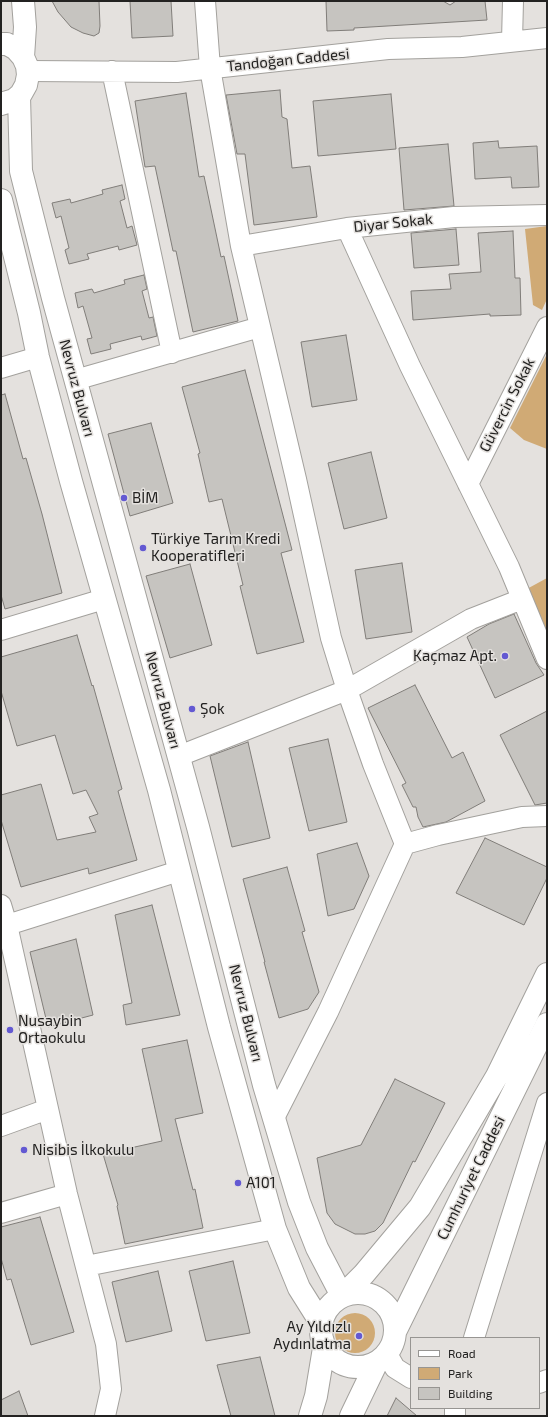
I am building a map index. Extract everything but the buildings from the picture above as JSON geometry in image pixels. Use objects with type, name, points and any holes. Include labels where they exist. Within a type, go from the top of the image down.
[{"type":"main road","points":[[10,100],[26,85],[23,1]]},
{"type":"main road","points":[[1,44],[7,44],[16,49],[25,64]]},
{"type":"main road","name":"Nevruz Bulvarı","points":[[10,100],[20,171],[75,380],[179,756],[274,1118],[299,1202],[317,1248],[342,1296]]},
{"type":"main road","name":"Nevruz Bulvarı","points":[[1,200],[38,357],[71,481],[159,790],[219,1027],[274,1229],[299,1288],[321,1323]]},
{"type":"main road","points":[[342,1296],[364,1274],[420,1208],[497,1076],[547,974]]},
{"type":"main road","name":"Cumhuriyet Caddesi","points":[[395,1332],[547,1024]]},
{"type":"main road","points":[[351,1416],[382,1358],[393,1344],[395,1332],[394,1319],[388,1308],[379,1299],[367,1294],[354,1292],[342,1296],[332,1302],[325,1312],[321,1323],[320,1336],[324,1348],[332,1357],[342,1364],[354,1368],[366,1367],[382,1358]]},
{"type":"main road","points":[[310,1416],[316,1396],[324,1348]]},
{"type":"street","points":[[205,1],[210,68],[241,246],[296,479],[331,638],[347,690],[373,764],[405,844],[328,1012],[274,1118]]},
{"type":"street","points":[[512,41],[513,1]]},
{"type":"street","name":"Tandoğan Caddesi","points":[[25,64],[112,71],[177,72],[388,49],[462,47],[547,38]]},
{"type":"street","points":[[112,71],[172,352]]},
{"type":"street","name":"Diyar Sokak","points":[[241,246],[347,228],[454,217],[547,215]]},
{"type":"street","points":[[347,228],[410,366],[509,567],[547,659]]},
{"type":"street","name":"Güvercin Sokak","points":[[468,484],[547,327]]},
{"type":"street","points":[[75,380],[260,328]]},
{"type":"street","points":[[1,368],[38,357]]},
{"type":"street","points":[[1,630],[104,599]]},
{"type":"street","points":[[179,756],[347,690],[471,619],[522,599]]},
{"type":"street","points":[[405,844],[438,835],[522,817],[547,816]]},
{"type":"street","points":[[4,926],[179,871]]},
{"type":"street","points":[[1,905],[4,926],[68,1194],[106,1344],[111,1390],[105,1416]]},
{"type":"street","points":[[474,1337],[547,1103]]},
{"type":"street","points":[[1,1126],[48,1109]]},
{"type":"street","points":[[1,1213],[68,1194]]},
{"type":"street","points":[[86,1266],[274,1229]]},
{"type":"street","points":[[382,1358],[410,1377]]},
{"type":"green space","points":[[547,226],[547,299],[542,310],[533,305],[525,229]]},
{"type":"green space","points":[[547,354],[547,449],[524,440],[510,428]]},
{"type":"green space","points":[[547,578],[547,636],[525,590]]},
{"type":"green space","points":[[351,1313],[359,1313],[366,1316],[372,1322],[375,1333],[372,1344],[366,1350],[359,1353],[351,1353],[344,1350],[338,1344],[335,1337],[335,1329],[338,1322],[344,1316]]},
{"type":"place","name":"BİM","points":[[124,498]]},
{"type":"place","name":"Türkiye Tarım Kredi Kooperatifleri","points":[[143,548]]},
{"type":"place","name":"Kaçmaz Apt.","points":[[505,656]]},
{"type":"place","name":"Şok","points":[[192,709]]},
{"type":"place","name":"Nusaybin Ortaokulu","points":[[10,1030]]},
{"type":"place","name":"Nisibis İlkokulu","points":[[24,1150]]},
{"type":"place","name":"A101","points":[[238,1183]]},
{"type":"place","name":"Ay Yıldızlı Aydınlatma","points":[[359,1336]]}]
